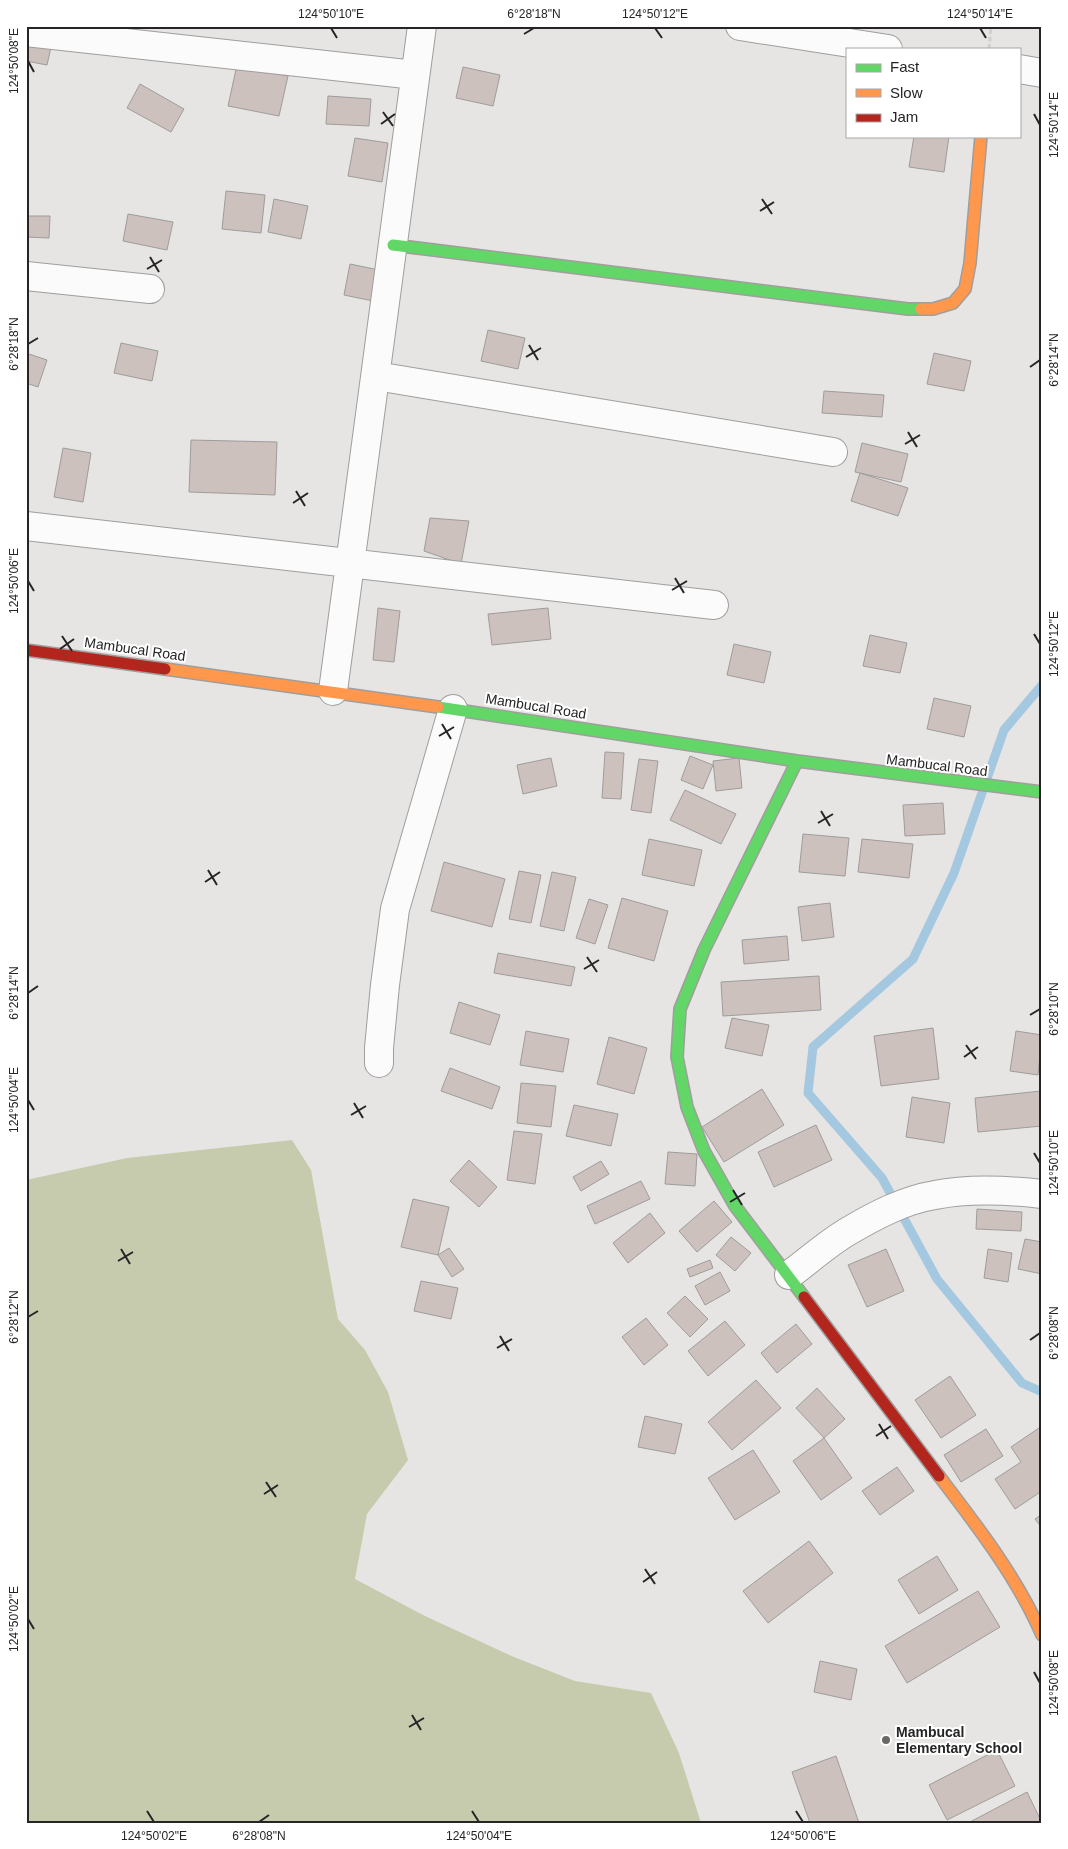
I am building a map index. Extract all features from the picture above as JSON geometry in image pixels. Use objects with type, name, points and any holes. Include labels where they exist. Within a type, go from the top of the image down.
[{"type":"street","points":[[333,691],[422,26]]},
{"type":"street","points":[[740,26],[882,48]]},
{"type":"street","points":[[26,32],[416,75]]},
{"type":"street","points":[[1020,69],[1042,73]]},
{"type":"street","points":[[393,246],[908,309],[933,309],[953,303],[965,289],[970,263],[981,138]]},
{"type":"street","points":[[26,276],[150,289]]},
{"type":"street","points":[[376,376],[833,452]]},
{"type":"street","points":[[26,526],[714,604]]},
{"type":"street","name":"Mambucal Road","points":[[26,650],[333,691],[797,761],[958,783],[1042,792]]},
{"type":"street","points":[[380,1064],[379,1048],[385,985],[395,909],[453,709]]},
{"type":"street","points":[[797,761],[704,950],[680,1009],[677,1057],[687,1107],[704,1151],[735,1206],[983,1534],[1029,1605],[1042,1635]]},
{"type":"street","points":[[789,1275],[846,1233],[882,1213],[910,1202],[935,1194],[977,1190],[1042,1194]]},
{"type":"path","points":[[989,48],[991,26]]},
{"type":"green space","points":[[292,1140],[311,1170],[338,1319],[365,1350],[388,1392],[408,1460],[367,1514],[355,1579],[425,1616],[514,1657],[575,1681],[651,1693],[679,1753],[701,1823],[26,1823],[26,1180],[127,1158]]},
{"type":"building","points":[[26,39],[52,43],[47,65],[26,61]]},
{"type":"building","points":[[237,65],[288,76],[279,116],[228,106]]},
{"type":"building","points":[[463,67],[500,75],[493,106],[456,98]]},
{"type":"building","points":[[140,84],[184,109],[171,132],[127,108]]},
{"type":"building","points":[[328,96],[371,99],[369,126],[326,124]]},
{"type":"building","points":[[355,138],[388,143],[382,182],[348,176]]},
{"type":"building","points":[[914,138],[949,138],[944,172],[909,167]]},
{"type":"building","points":[[226,191],[265,195],[261,233],[222,229]]},
{"type":"building","points":[[274,199],[308,206],[301,239],[268,232]]},
{"type":"building","points":[[128,214],[173,222],[167,250],[123,241]]},
{"type":"building","points":[[26,216],[50,216],[49,238],[26,237]]},
{"type":"building","points":[[350,264],[379,270],[373,301],[344,295]]},
{"type":"building","points":[[488,330],[525,338],[518,369],[481,361]]},
{"type":"building","points":[[121,343],[158,351],[152,381],[114,373]]},
{"type":"building","points":[[26,353],[47,360],[38,387],[26,383]]},
{"type":"building","points":[[934,353],[971,361],[964,391],[927,384]]},
{"type":"building","points":[[824,391],[884,395],[882,417],[822,413]]},
{"type":"building","points":[[191,440],[277,442],[275,495],[189,492]]},
{"type":"building","points":[[862,443],[908,454],[901,482],[855,472]]},
{"type":"building","points":[[63,448],[91,453],[83,502],[54,497]]},
{"type":"building","points":[[860,473],[908,488],[898,516],[851,501]]},
{"type":"building","points":[[430,518],[469,521],[461,564],[424,551]]},
{"type":"building","points":[[378,608],[400,611],[394,662],[373,660]]},
{"type":"building","points":[[548,608],[551,639],[492,645],[488,614]]},
{"type":"building","points":[[870,635],[907,643],[900,673],[863,666]]},
{"type":"building","points":[[734,644],[771,652],[764,683],[727,675]]},
{"type":"building","points":[[934,698],[971,706],[964,737],[927,729]]},
{"type":"building","points":[[605,752],[624,753],[621,799],[602,798]]},
{"type":"building","points":[[690,756],[713,765],[703,789],[681,780]]},
{"type":"building","points":[[551,758],[557,786],[523,794],[517,765]]},
{"type":"building","points":[[739,758],[742,788],[716,791],[713,761]]},
{"type":"building","points":[[639,759],[658,761],[651,813],[631,810]]},
{"type":"building","points":[[685,790],[736,814],[721,844],[670,820]]},
{"type":"building","points":[[943,803],[945,834],[905,836],[903,805]]},
{"type":"building","points":[[803,834],[849,838],[845,876],[799,872]]},
{"type":"building","points":[[649,839],[702,850],[694,886],[642,875]]},
{"type":"building","points":[[862,839],[913,844],[909,878],[858,872]]},
{"type":"building","points":[[444,862],[505,879],[492,927],[431,911]]},
{"type":"building","points":[[519,871],[541,875],[531,923],[509,919]]},
{"type":"building","points":[[552,872],[576,877],[564,931],[540,926]]},
{"type":"building","points":[[622,898],[668,911],[654,961],[608,948]]},
{"type":"building","points":[[589,899],[608,905],[595,944],[576,938]]},
{"type":"building","points":[[830,903],[834,937],[802,941],[798,907]]},
{"type":"building","points":[[787,936],[789,960],[744,964],[742,940]]},
{"type":"building","points":[[498,953],[575,967],[571,986],[494,973]]},
{"type":"building","points":[[819,976],[821,1010],[723,1016],[721,982]]},
{"type":"building","points":[[459,1002],[500,1015],[490,1045],[450,1033]]},
{"type":"building","points":[[732,1018],[769,1025],[762,1056],[725,1048]]},
{"type":"building","points":[[933,1028],[939,1079],[881,1086],[874,1036]]},
{"type":"building","points":[[526,1031],[569,1039],[563,1072],[520,1065]]},
{"type":"building","points":[[1016,1031],[1042,1035],[1038,1075],[1010,1071]]},
{"type":"building","points":[[609,1037],[647,1048],[634,1094],[597,1084]]},
{"type":"building","points":[[450,1068],[500,1087],[492,1109],[441,1091]]},
{"type":"building","points":[[521,1083],[556,1086],[551,1127],[517,1123]]},
{"type":"building","points":[[762,1089],[784,1125],[724,1162],[702,1127]]},
{"type":"building","points":[[1041,1091],[1042,1126],[978,1132],[975,1098]]},
{"type":"building","points":[[912,1097],[950,1103],[944,1143],[906,1137]]},
{"type":"building","points":[[574,1105],[618,1114],[611,1146],[566,1136]]},
{"type":"building","points":[[816,1125],[832,1160],[774,1187],[758,1152]]},
{"type":"building","points":[[514,1131],[542,1134],[535,1184],[507,1180]]},
{"type":"building","points":[[668,1152],[697,1154],[695,1186],[665,1184]]},
{"type":"building","points":[[469,1160],[497,1187],[479,1207],[450,1181]]},
{"type":"building","points":[[601,1161],[609,1174],[581,1191],[573,1177]]},
{"type":"building","points":[[641,1181],[650,1199],[595,1224],[587,1206]]},
{"type":"building","points":[[413,1199],[449,1207],[438,1255],[401,1247]]},
{"type":"building","points":[[714,1201],[732,1222],[697,1252],[679,1231]]},
{"type":"building","points":[[977,1209],[1022,1212],[1021,1231],[976,1229]]},
{"type":"building","points":[[650,1213],[665,1233],[628,1263],[613,1243]]},
{"type":"building","points":[[731,1237],[751,1253],[735,1271],[716,1255]]},
{"type":"building","points":[[1025,1239],[1042,1242],[1042,1274],[1018,1269]]},
{"type":"building","points":[[449,1248],[464,1269],[452,1277],[438,1255]]},
{"type":"building","points":[[886,1249],[904,1291],[867,1307],[848,1265]]},
{"type":"building","points":[[988,1249],[1012,1253],[1008,1282],[984,1278]]},
{"type":"building","points":[[710,1260],[713,1268],[690,1277],[687,1269]]},
{"type":"building","points":[[720,1272],[730,1291],[705,1305],[695,1286]]},
{"type":"building","points":[[421,1281],[458,1288],[451,1319],[414,1311]]},
{"type":"building","points":[[685,1296],[708,1319],[690,1337],[667,1313]]},
{"type":"building","points":[[646,1318],[668,1345],[644,1365],[622,1337]]},
{"type":"building","points":[[725,1321],[745,1345],[708,1376],[688,1351]]},
{"type":"building","points":[[796,1324],[812,1344],[777,1373],[761,1353]]},
{"type":"building","points":[[950,1376],[976,1415],[941,1438],[915,1400]]},
{"type":"building","points":[[756,1380],[781,1408],[732,1450],[708,1422]]},
{"type":"building","points":[[817,1388],[845,1419],[824,1438],[796,1408]]},
{"type":"building","points":[[645,1416],[682,1424],[675,1454],[638,1447]]},
{"type":"building","points":[[1039,1428],[1042,1432],[1042,1491],[1015,1509],[995,1479],[1021,1462],[1011,1447]]},
{"type":"building","points":[[986,1429],[1003,1456],[961,1482],[944,1455]]},
{"type":"building","points":[[824,1438],[852,1478],[821,1500],[793,1461]]},
{"type":"building","points":[[753,1450],[780,1492],[735,1520],[708,1478]]},
{"type":"building","points":[[897,1467],[914,1491],[880,1515],[862,1491]]},
{"type":"building","points":[[1042,1514],[1042,1528],[1035,1519]]},
{"type":"building","points":[[809,1541],[833,1573],[768,1623],[743,1591]]},
{"type":"building","points":[[937,1556],[958,1590],[919,1614],[898,1580]]},
{"type":"building","points":[[978,1591],[1000,1627],[907,1683],[885,1646]]},
{"type":"building","points":[[820,1661],[857,1669],[851,1700],[814,1692]]},
{"type":"building","points":[[997,1750],[1015,1786],[947,1820],[929,1785]]},
{"type":"building","points":[[836,1756],[859,1823],[810,1823],[792,1772]]},
{"type":"building","points":[[1027,1792],[1042,1823],[968,1823]]},
{"type":"waterway","points":[[1042,685],[1004,730],[954,873],[913,959],[813,1047],[808,1093],[882,1178],[937,1279],[1022,1383],[1042,1392]]},
{"type":"traffic: fast","points":[[393,245],[908,309],[921,309]]},
{"type":"traffic: fast","points":[[438,707],[797,761],[1042,792]]},
{"type":"traffic: fast","points":[[797,761],[704,950],[680,1009],[677,1057],[687,1107],[704,1151],[735,1206],[804,1297]]},
{"type":"traffic: slow","points":[[921,309],[933,309],[953,303],[965,289],[970,263],[981,138]]},
{"type":"traffic: slow","points":[[165,669],[438,707]]},
{"type":"traffic: slow","points":[[939,1476],[982,1533],[1008,1572],[1042,1635]]},
{"type":"traffic: jam","points":[[26,650],[165,669]]},
{"type":"traffic: jam","points":[[804,1297],[939,1476]]},
{"type":"place","name":"Mambucal Elementary School","points":[[886,1740]]}]
